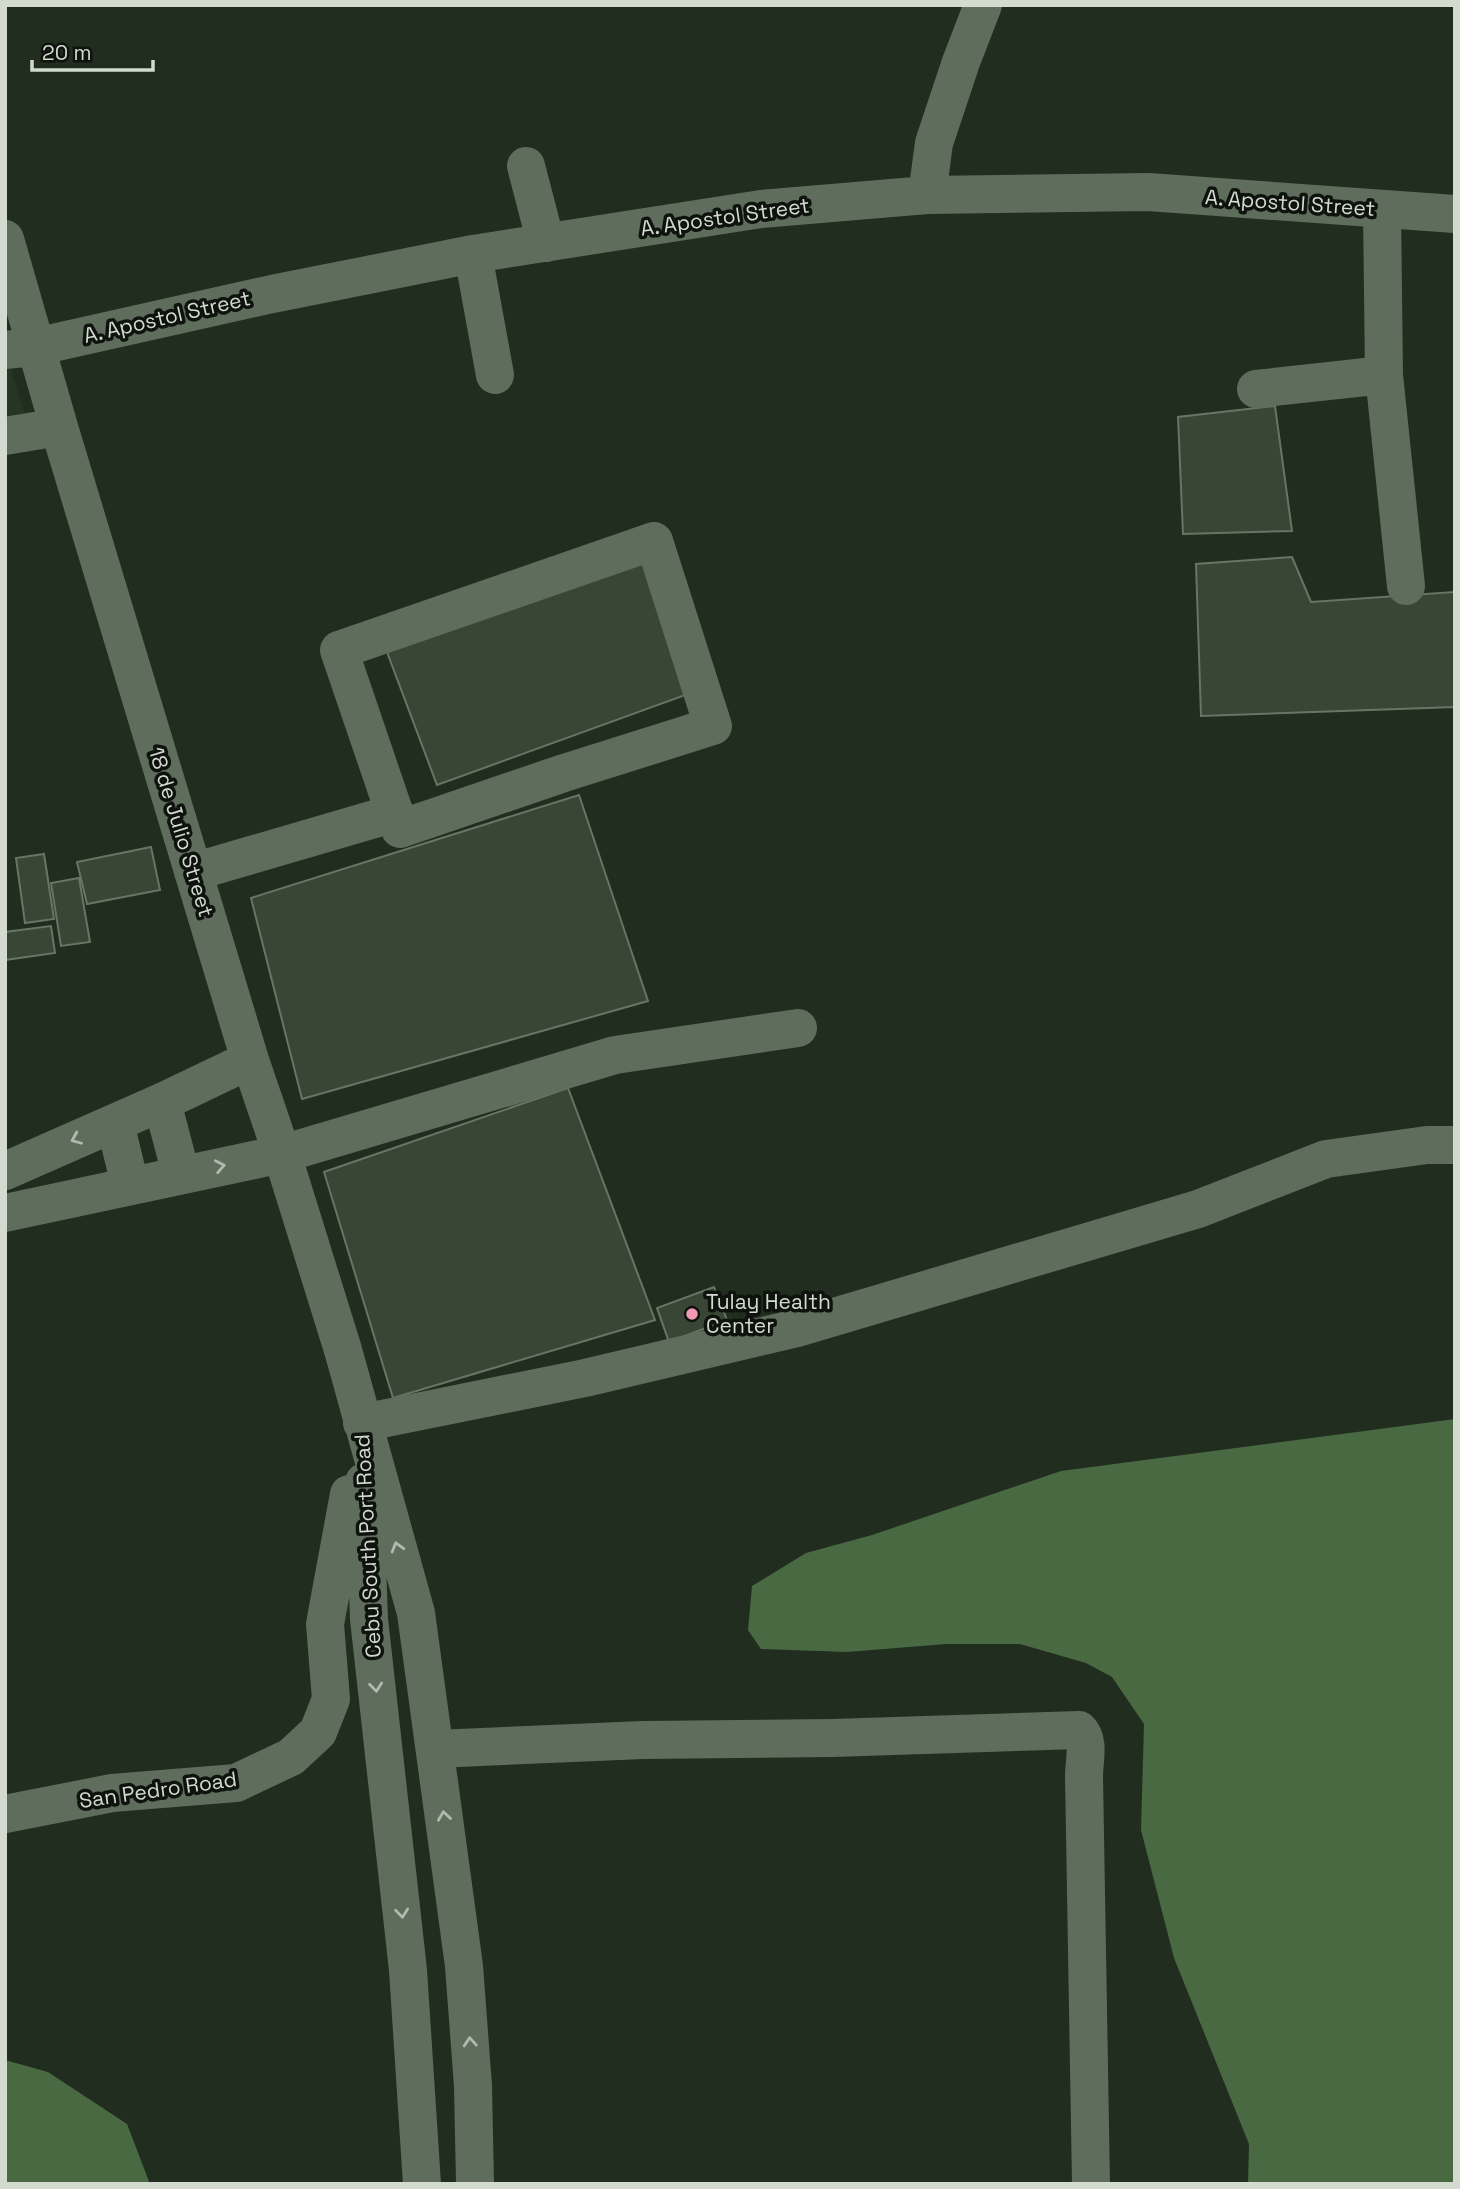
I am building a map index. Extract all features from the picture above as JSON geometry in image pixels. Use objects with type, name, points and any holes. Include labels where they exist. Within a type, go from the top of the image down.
[{"type":"street","points":[[927,195],[934,143],[983,5]]},
{"type":"street","points":[[526,166],[546,243]]},
{"type":"street","name":"A. Apostol Street","points":[[20,348],[272,293],[473,254],[761,209],[927,195],[1148,192],[1455,214]]},
{"type":"street","points":[[1382,210],[1384,375],[1406,586]]},
{"type":"street","name":"18 de Julio Street","points":[[5,239],[20,348],[59,427],[250,1060],[343,1350],[362,1423]]},
{"type":"street","points":[[473,254],[495,375]]},
{"type":"street","points":[[1256,389],[1384,375]]},
{"type":"street","points":[[5,436],[59,427]]},
{"type":"street","points":[[654,541],[713,726],[400,829],[395,813],[339,650],[654,541]]},
{"type":"street","points":[[193,873],[395,813]]},
{"type":"street","points":[[5,1213],[282,1154],[615,1055],[798,1028]]},
{"type":"street","points":[[5,1171],[250,1060]]},
{"type":"street","points":[[162,1102],[181,1174]]},
{"type":"street","points":[[115,1123],[130,1185]]},
{"type":"street","points":[[362,1423],[585,1378],[797,1328],[1198,1209],[1326,1159],[1427,1145],[1455,1145]]},
{"type":"street","name":"Cebu South Port Road","points":[[362,1423],[416,1613],[464,1966],[473,2086],[475,2184]]},
{"type":"street","name":"Cebu South Port Road","points":[[362,1423],[369,1619],[408,1970],[416,2176]]},
{"type":"street","name":"San Pedro Road","points":[[5,1814],[111,1793],[236,1783],[292,1757],[318,1732],[331,1699],[325,1624],[362,1423]]},
{"type":"street","points":[[435,1749],[618,1741],[832,1738],[1079,1730],[1084,1734],[1085,1742],[1091,2184]]},
{"type":"street","points":[[416,2176],[444,2137],[473,2086]]},
{"type":"shaded area","points":[[5,369],[11,369],[34,445],[5,453]]},
{"type":"shaded area","points":[[1455,1419],[1455,2184],[1248,2184],[1249,2144],[1174,1958],[1141,1830],[1144,1724],[1112,1677],[1086,1663],[1020,1644],[946,1644],[847,1652],[761,1649],[748,1630],[752,1586],[806,1553],[872,1535],[1061,1471]]},
{"type":"shaded area","points":[[5,2060],[48,2072],[127,2124],[150,2184],[5,2184]]},
{"type":"building","points":[[1275,406],[1292,531],[1183,534],[1178,417]]},
{"type":"building","points":[[663,551],[713,685],[437,785],[387,652]]},
{"type":"building","points":[[1292,557],[1311,602],[1454,592],[1455,707],[1201,716],[1196,564]]},
{"type":"building","points":[[579,795],[648,1001],[302,1099],[251,898]]},
{"type":"building","points":[[151,847],[160,890],[87,904],[77,862]]},
{"type":"building","points":[[44,854],[54,919],[25,923],[16,858]]},
{"type":"building","points":[[79,878],[90,942],[61,946],[51,883]]},
{"type":"building","points":[[51,926],[55,953],[5,960],[5,932]]},
{"type":"building","points":[[568,1088],[655,1320],[393,1398],[324,1172]]},
{"type":"building","name":"Tulay Health Center","points":[[714,1287],[727,1320],[669,1342],[657,1308]]},
{"type":"place","name":"Tulay Health Center","points":[[692,1314]]}]
